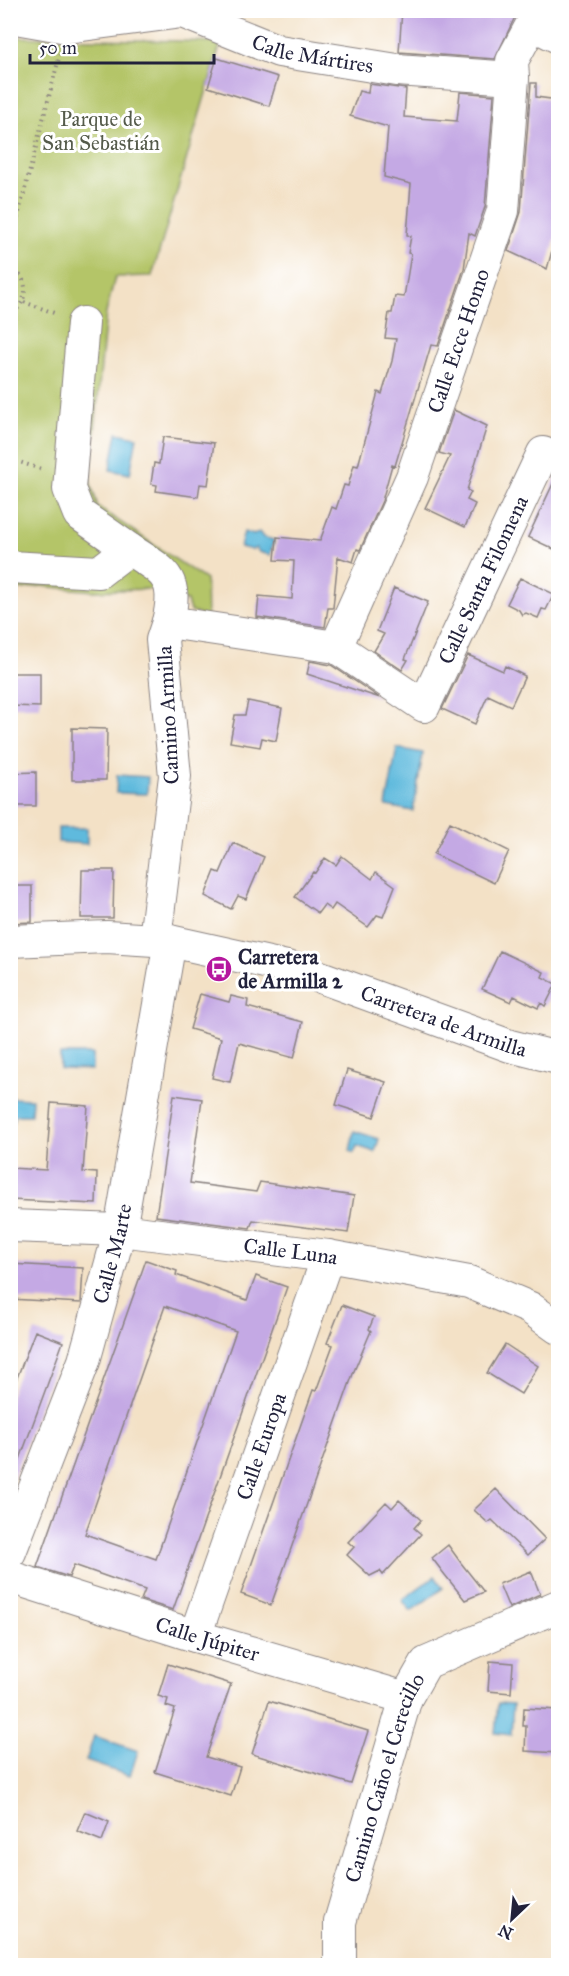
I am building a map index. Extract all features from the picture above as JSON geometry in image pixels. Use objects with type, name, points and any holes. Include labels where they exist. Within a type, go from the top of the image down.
[{"type":"street","name":"Calle Mártires","points":[[10,18],[66,27],[182,12],[279,51],[397,70],[513,78]]},
{"type":"street","name":"Calle Ecce Homo","points":[[336,647],[412,477],[503,211],[513,78],[512,61],[540,24]]},
{"type":"street","points":[[83,323],[69,489],[79,514],[165,573],[173,599],[168,622]]},
{"type":"street","name":"Calle Santa Filomena","points":[[424,706],[543,453]]},
{"type":"street","points":[[10,567],[99,572],[129,549]]},
{"type":"street","name":"Camino Armilla","points":[[163,940],[175,776],[162,640],[168,622],[336,647],[424,706]]},
{"type":"street","name":"Carretera de Armilla","points":[[10,941],[107,937],[163,940],[301,970],[510,1046],[558,1058]]},
{"type":"street","name":"Calle Marte","points":[[10,1552],[84,1361],[120,1230],[163,940]]},
{"type":"street","name":"Calle Luna","points":[[10,1226],[120,1230],[328,1256],[469,1282],[530,1308],[558,1328]]},
{"type":"street","name":"Calle Europa","points":[[195,1636],[328,1256]]},
{"type":"street","name":"Calle Júpiter","points":[[10,1577],[195,1636],[406,1698]]},
{"type":"street","name":"Camino Caño el Cerecillo","points":[[340,1965],[340,1922],[406,1698],[426,1663],[558,1606]]},
{"type":"path","points":[[10,247],[66,27]]},
{"type":"path","points":[[10,267],[21,275],[24,284],[24,302],[10,316]]},
{"type":"path","points":[[24,302],[83,323]]},
{"type":"green space","name":"Parque de San Sebastián","points":[[11,37],[221,42],[152,276],[115,277],[106,313],[90,481],[98,507],[206,580],[207,618],[190,611],[187,601],[173,599],[157,590],[94,591],[41,586],[11,591]]},
{"type":"water","points":[[117,433],[137,437],[130,474],[110,470]]},
{"type":"water","points":[[244,532],[254,535],[259,532],[263,537],[274,540],[270,555],[259,552],[256,548],[252,550],[240,547]]},
{"type":"water","points":[[397,748],[423,753],[413,811],[386,806]]},
{"type":"water","points":[[117,775],[148,777],[147,794],[116,793]]},
{"type":"water","points":[[58,828],[87,828],[87,844],[58,842]]},
{"type":"water","points":[[60,1054],[92,1054],[92,1070],[60,1069]]},
{"type":"water","points":[[10,1098],[32,1099],[31,1115],[15,1115],[14,1121],[11,1121]]},
{"type":"water","points":[[354,1131],[379,1139],[375,1152],[357,1146],[354,1153],[350,1151]]},
{"type":"water","points":[[435,1576],[443,1588],[411,1611],[402,1600]]},
{"type":"water","points":[[498,1703],[513,1704],[511,1735],[495,1733]]},
{"type":"water","points":[[94,1736],[138,1751],[130,1776],[86,1761]]},
{"type":"building","points":[[402,10],[516,10],[495,59],[399,52]]},
{"type":"building","points":[[217,58],[278,77],[269,106],[208,87]]},
{"type":"building","points":[[531,83],[536,83],[536,97],[558,100],[558,229],[547,269],[508,251],[521,212]]},
{"type":"building","points":[[369,84],[406,89],[404,117],[457,121],[460,92],[494,95],[485,207],[475,236],[469,233],[464,269],[438,346],[431,345],[395,466],[392,465],[382,501],[360,550],[357,549],[353,562],[338,557],[333,608],[328,608],[325,627],[257,617],[259,596],[292,599],[294,561],[275,560],[277,537],[320,541],[332,507],[336,509],[344,485],[348,486],[354,465],[358,466],[378,392],[382,394],[392,361],[396,339],[385,338],[389,313],[392,313],[395,296],[404,297],[411,254],[408,253],[411,236],[407,235],[411,184],[384,177],[388,127],[350,116],[359,91],[368,93]]},
{"type":"building","points":[[454,410],[487,426],[467,490],[471,492],[467,500],[475,504],[465,527],[425,508],[450,456],[439,453]]},
{"type":"building","points":[[163,437],[214,443],[208,485],[200,484],[198,497],[156,491],[157,485],[151,484],[154,463],[159,464]]},
{"type":"building","points":[[558,473],[558,551],[528,537]]},
{"type":"building","points":[[520,578],[554,594],[546,610],[542,609],[538,618],[526,613],[522,615],[519,610],[507,604]]},
{"type":"building","points":[[394,588],[428,602],[405,659],[408,660],[402,670],[374,651],[384,634],[377,631]]},
{"type":"building","points":[[468,655],[503,671],[505,666],[525,676],[511,706],[488,695],[475,724],[442,709]]},
{"type":"building","points":[[310,661],[331,665],[380,698],[307,674]]},
{"type":"building","points":[[13,673],[40,673],[40,707],[12,706]]},
{"type":"building","points":[[248,701],[282,708],[276,741],[262,738],[260,747],[230,742],[235,715],[245,715]]},
{"type":"building","points":[[72,728],[107,729],[106,780],[72,780]]},
{"type":"building","points":[[36,772],[36,806],[10,806],[10,773]]},
{"type":"building","points":[[450,822],[509,851],[494,883],[434,854]]},
{"type":"building","points":[[233,843],[264,857],[246,899],[238,896],[231,909],[205,896],[215,871],[220,873]]},
{"type":"building","points":[[342,856],[372,879],[376,872],[395,886],[383,917],[377,915],[368,927],[335,904],[331,910],[324,905],[318,913],[295,897],[325,858],[336,865]]},
{"type":"building","points":[[82,870],[114,870],[113,918],[81,918]]},
{"type":"building","points":[[10,886],[32,886],[32,922],[10,923]]},
{"type":"building","points":[[500,951],[544,972],[542,977],[556,984],[545,1006],[541,1003],[538,1008],[514,996],[511,1002],[482,989]]},
{"type":"building","points":[[200,994],[229,1002],[231,996],[248,1000],[247,1007],[303,1022],[294,1058],[239,1043],[230,1082],[212,1078],[221,1038],[190,1029]]},
{"type":"building","points":[[347,1070],[386,1082],[374,1117],[336,1105]]},
{"type":"building","points":[[174,1095],[202,1099],[190,1183],[256,1192],[260,1182],[354,1196],[348,1233],[253,1220],[250,1228],[156,1216]]},
{"type":"building","points":[[51,1103],[88,1106],[83,1172],[97,1173],[96,1204],[10,1200],[10,1168],[46,1170]]},
{"type":"building","points":[[146,1260],[177,1271],[176,1275],[247,1300],[256,1276],[287,1287],[173,1610],[141,1600],[145,1590],[74,1565],[69,1577],[37,1567]],"holes":[[[165,1306],[236,1331],[156,1559],[85,1534]]]},
{"type":"building","points":[[10,1264],[83,1268],[81,1303],[10,1299]]},
{"type":"building","points":[[342,1305],[374,1317],[369,1329],[371,1331],[354,1371],[271,1605],[241,1594],[313,1390],[316,1391],[333,1345],[327,1343]]},
{"type":"building","points":[[35,1331],[63,1342],[13,1478],[10,1477],[10,1396]]},
{"type":"building","points":[[505,1344],[538,1366],[521,1394],[487,1373]]},
{"type":"building","points":[[496,1489],[545,1539],[528,1555],[492,1520],[488,1523],[474,1510]]},
{"type":"building","points":[[399,1500],[421,1520],[414,1528],[421,1534],[383,1575],[380,1571],[370,1576],[347,1555],[354,1547],[348,1542],[386,1502],[392,1508]]},
{"type":"building","points":[[448,1545],[484,1592],[465,1600],[445,1575],[432,1558]]},
{"type":"building","points":[[531,1571],[540,1594],[509,1608],[499,1584]]},
{"type":"building","points":[[490,1661],[513,1663],[511,1693],[488,1691]]},
{"type":"building","points":[[168,1664],[231,1684],[206,1757],[240,1767],[231,1796],[155,1772],[175,1709],[166,1706],[168,1699],[158,1696]]},
{"type":"building","points":[[269,1701],[368,1731],[351,1784],[252,1754]]},
{"type":"building","points":[[524,1708],[558,1710],[558,1753],[525,1751]]},
{"type":"building","points":[[85,1812],[109,1822],[102,1841],[77,1831]]},
{"type":"place","name":"Carretera de Armilla 2","points":[[219,969]]}]
